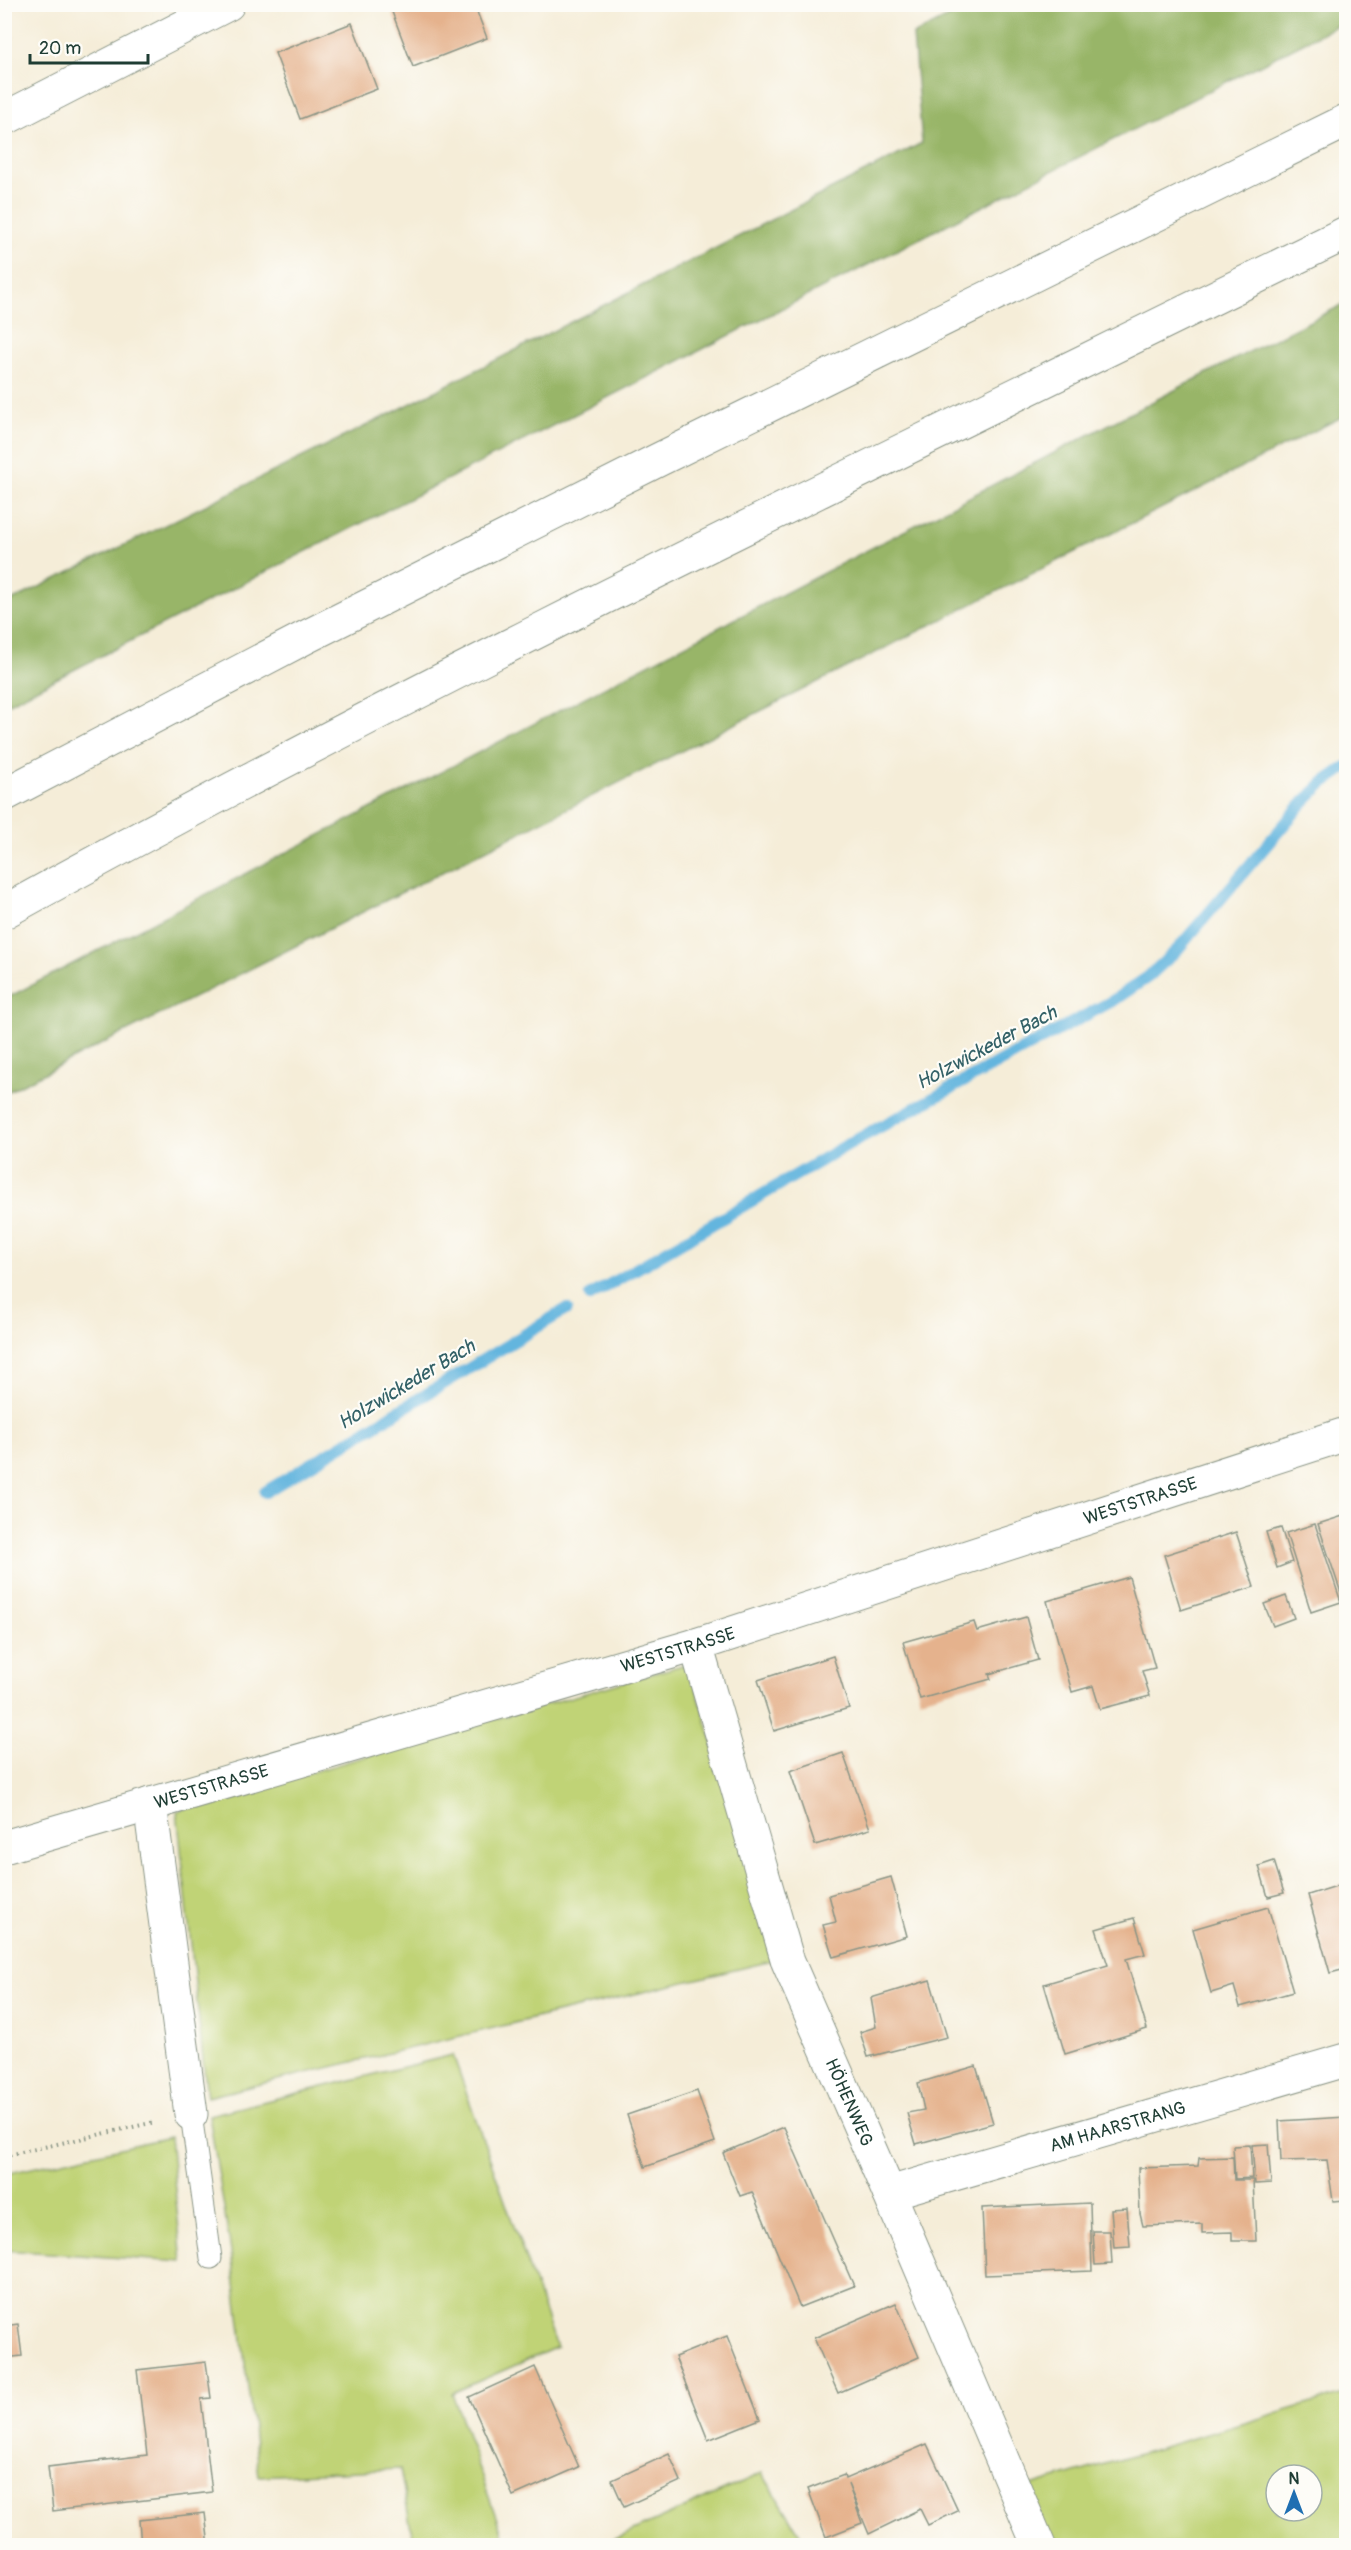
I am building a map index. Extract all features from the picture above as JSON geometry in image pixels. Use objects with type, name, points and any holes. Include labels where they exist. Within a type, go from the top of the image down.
[{"type":"main road","points":[[4,119],[228,4]]},
{"type":"main road","points":[[4,795],[338,621],[1347,121]]},
{"type":"main road","points":[[4,912],[351,726],[715,543],[1347,233]]},
{"type":"main road","name":"WESTSTRASSE","points":[[4,1847],[696,1645],[1347,1434]]},
{"type":"main road","name":"HÖHENWEG","points":[[696,1645],[788,1962],[890,2193],[1039,2546]]},
{"type":"main road","points":[[150,1804],[191,2114]]},
{"type":"main road","name":"AM HAARSTRANG","points":[[890,2193],[1347,2060]]},
{"type":"lane","points":[[191,2114],[211,2258]]},
{"type":"path","points":[[4,2156],[191,2114]]},
{"type":"green space","points":[[1346,4],[1346,21],[5,705],[5,604],[394,412],[922,143],[913,35],[971,5]]},
{"type":"green space","points":[[1346,303],[1346,415],[5,1093],[5,999]]},
{"type":"green space","points":[[689,1663],[776,1960],[207,2097],[177,1811]]},
{"type":"green space","points":[[453,2055],[557,2347],[452,2393],[506,2545],[414,2545],[400,2469],[259,2476],[231,2252],[209,2115]]},
{"type":"green space","points":[[170,2137],[182,2262],[5,2250],[5,2174]]},
{"type":"green space","points":[[1346,2393],[1346,2545],[1045,2545],[1021,2489]]},
{"type":"green space","points":[[762,2473],[807,2545],[602,2545]]},
{"type":"building","points":[[389,4],[474,4],[487,38],[413,67]]},
{"type":"building","points":[[352,23],[377,89],[300,119],[275,53]]},
{"type":"building","points":[[1346,1515],[1346,1602],[1344,1602],[1318,1524]]},
{"type":"building","points":[[1315,1524],[1341,1602],[1311,1612],[1286,1533]]},
{"type":"building","points":[[1281,1528],[1292,1562],[1277,1568],[1266,1532]]},
{"type":"building","points":[[1236,1532],[1254,1587],[1181,1610],[1164,1555]]},
{"type":"building","points":[[1129,1577],[1155,1668],[1142,1671],[1150,1696],[1100,1709],[1093,1686],[1072,1692],[1047,1601]]},
{"type":"building","points":[[1286,1596],[1294,1618],[1273,1626],[1264,1604]]},
{"type":"building","points":[[1026,1617],[1038,1660],[989,1674],[991,1679],[920,1699],[903,1642],[974,1622],[977,1631]]},
{"type":"building","points":[[833,1656],[849,1708],[774,1731],[758,1680]]},
{"type":"building","points":[[843,1753],[870,1829],[815,1845],[790,1771]]},
{"type":"building","points":[[1274,1861],[1284,1893],[1268,1897],[1259,1866]]},
{"type":"building","points":[[891,1877],[907,1936],[833,1957],[823,1925],[836,1922],[829,1895]]},
{"type":"building","points":[[1346,1883],[1346,1969],[1330,1973],[1308,1895]]},
{"type":"building","points":[[1268,1907],[1293,1992],[1240,2007],[1234,1986],[1211,1993],[1193,1929]]},
{"type":"building","points":[[1134,1918],[1145,1954],[1126,1959],[1147,2029],[1065,2054],[1044,1984],[1108,1965],[1096,1929]]},
{"type":"building","points":[[930,1980],[947,2037],[868,2057],[860,2032],[876,2027],[871,1998]]},
{"type":"building","points":[[976,2066],[993,2123],[916,2144],[907,2113],[924,2110],[918,2083]]},
{"type":"building","points":[[697,2091],[715,2142],[645,2167],[627,2115]]},
{"type":"building","points":[[1346,2117],[1346,2200],[1333,2201],[1327,2160],[1281,2161],[1279,2121]]},
{"type":"building","points":[[784,2127],[854,2286],[800,2307],[752,2192],[740,2196],[723,2153]]},
{"type":"building","points":[[1268,2144],[1271,2183],[1255,2184],[1252,2145]]},
{"type":"building","points":[[1250,2145],[1252,2178],[1235,2179],[1233,2146]]},
{"type":"building","points":[[1233,2157],[1234,2180],[1253,2180],[1256,2241],[1232,2241],[1232,2232],[1202,2233],[1202,2224],[1143,2226],[1140,2214],[1138,2168],[1198,2166],[1199,2158]]},
{"type":"building","points":[[1090,2203],[1092,2271],[985,2275],[982,2208]]},
{"type":"building","points":[[1127,2208],[1130,2247],[1114,2248],[1111,2209]]},
{"type":"building","points":[[1093,2231],[1110,2231],[1112,2264],[1095,2265]]},
{"type":"building","points":[[896,2303],[919,2357],[838,2393],[814,2338]]},
{"type":"building","points":[[18,2324],[22,2356],[4,2358],[4,2326]]},
{"type":"building","points":[[727,2336],[760,2419],[708,2440],[675,2357]]},
{"type":"building","points":[[206,2362],[211,2398],[201,2399],[212,2492],[53,2511],[48,2467],[147,2455],[137,2370]]},
{"type":"building","points":[[535,2367],[579,2467],[513,2496],[469,2397]]},
{"type":"building","points":[[927,2444],[958,2511],[928,2525],[920,2509],[869,2534],[848,2484],[862,2523],[826,2537],[808,2489],[844,2475],[845,2479]]},
{"type":"building","points":[[669,2454],[681,2481],[624,2507],[612,2480]]},
{"type":"building","points":[[205,2513],[209,2546],[141,2546],[139,2520]]},
{"type":"waterway","name":"Holzwickeder Bach","points":[[590,1296],[847,1145],[1114,1000],[1148,977],[1177,950],[1301,805],[1323,783],[1346,767]]},
{"type":"waterway","name":"Holzwickeder Bach","points":[[265,1492],[567,1309]]}]
